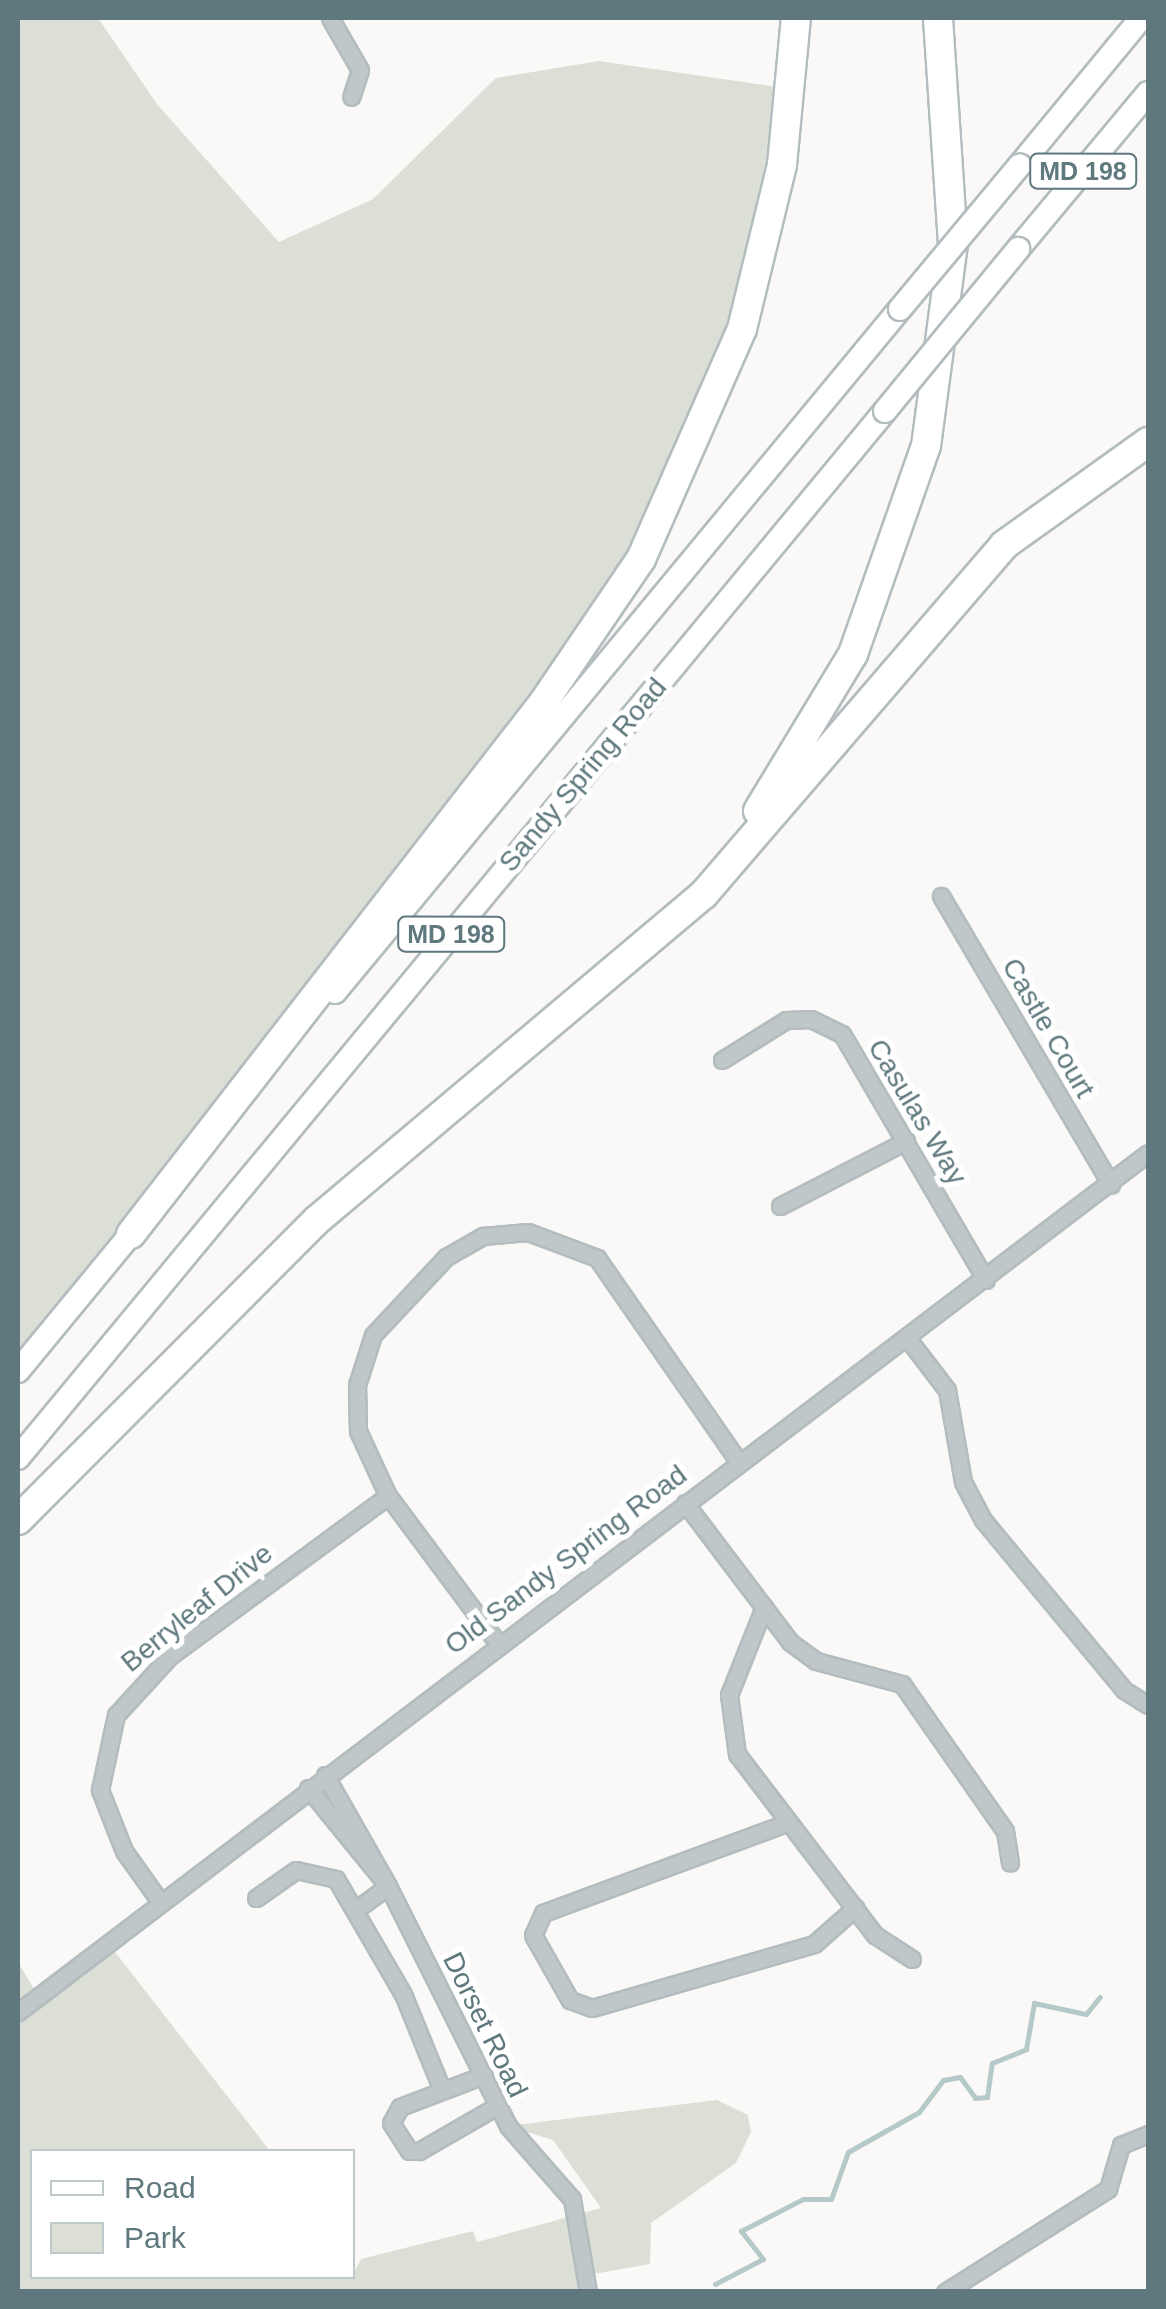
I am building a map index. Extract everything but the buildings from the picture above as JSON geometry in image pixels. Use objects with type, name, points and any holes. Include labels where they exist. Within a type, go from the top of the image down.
[{"type":"highway","points":[[131,1234],[542,703],[657,530],[718,400],[762,258],[796,18]]},
{"type":"highway","points":[[607,979],[696,888],[775,786],[852,654],[906,520],[942,368],[954,244],[938,18]]},
{"type":"highway","points":[[18,1520],[303,1233],[607,979],[747,850],[1004,544],[1148,442]]},
{"type":"main road","name":"Sandy Spring Road","points":[[18,1371],[1141,18]]},
{"type":"main road","name":"Sandy Spring Road","points":[[18,1458],[1148,93]]},
{"type":"street","points":[[330,18],[360,70],[351,97]]},
{"type":"street","name":"Castle Court","points":[[942,896],[1111,1185]]},
{"type":"street","name":"Casulas Way","points":[[722,1060],[786,1020],[830,1026],[906,1141],[986,1280]]},
{"type":"street","points":[[780,1206],[906,1141]]},
{"type":"street","name":"Old Sandy Spring Road","points":[[18,2012],[497,1642],[908,1339],[1111,1185],[1148,1152]]},
{"type":"street","points":[[497,1642],[388,1496],[358,1430],[364,1354],[408,1291],[494,1233],[557,1237],[606,1266],[738,1462]]},
{"type":"street","points":[[908,1339],[947,1390],[963,1482],[984,1520],[1124,1690],[1148,1705]]},
{"type":"street","name":"Berryleaf Drive","points":[[162,1903],[124,1851],[100,1790],[121,1706],[170,1656],[388,1496]]},
{"type":"street","points":[[686,1503],[764,1607],[816,1662],[902,1684],[1006,1831],[1010,1864]]},
{"type":"street","points":[[764,1607],[738,1661],[728,1725],[737,1754],[855,1908],[912,1959]]},
{"type":"street","points":[[325,1776],[388,1886],[358,1908]]},
{"type":"street","name":"Dorset Road","points":[[308,1788],[388,1886],[497,2106],[576,2207],[588,2292]]},
{"type":"street","points":[[789,1822],[543,1913],[533,1935],[570,2000],[592,2008],[814,1944],[855,1908]]},
{"type":"street","points":[[256,1898],[287,1874],[319,1869],[358,1908],[442,2090]]},
{"type":"street","points":[[484,2074],[392,2115],[409,2151],[497,2106]]},
{"type":"street","points":[[944,2292],[1108,2189],[1118,2148],[1148,2134]]},
{"type":"green space","points":[[18,18],[98,18],[157,104],[279,242],[373,199],[496,78],[599,61],[792,89],[767,240],[641,559],[18,1371]]},
{"type":"green space","points":[[108,1943],[268,2149],[30,2149],[30,2279],[355,2279],[361,2259],[473,2231],[477,2242],[601,2208],[553,2140],[508,2126],[717,2100],[748,2115],[751,2132],[736,2163],[651,2223],[650,2264],[588,2275],[588,2291],[18,2291],[18,1962],[37,1994]]},
{"type":"waterway","points":[[715,2284],[763,2259],[741,2231],[803,2199],[831,2199],[848,2152],[919,2112],[943,2080],[960,2077],[975,2098],[987,2097],[992,2063],[1026,2049],[1034,2003],[1086,2014],[1100,1997]]}]
